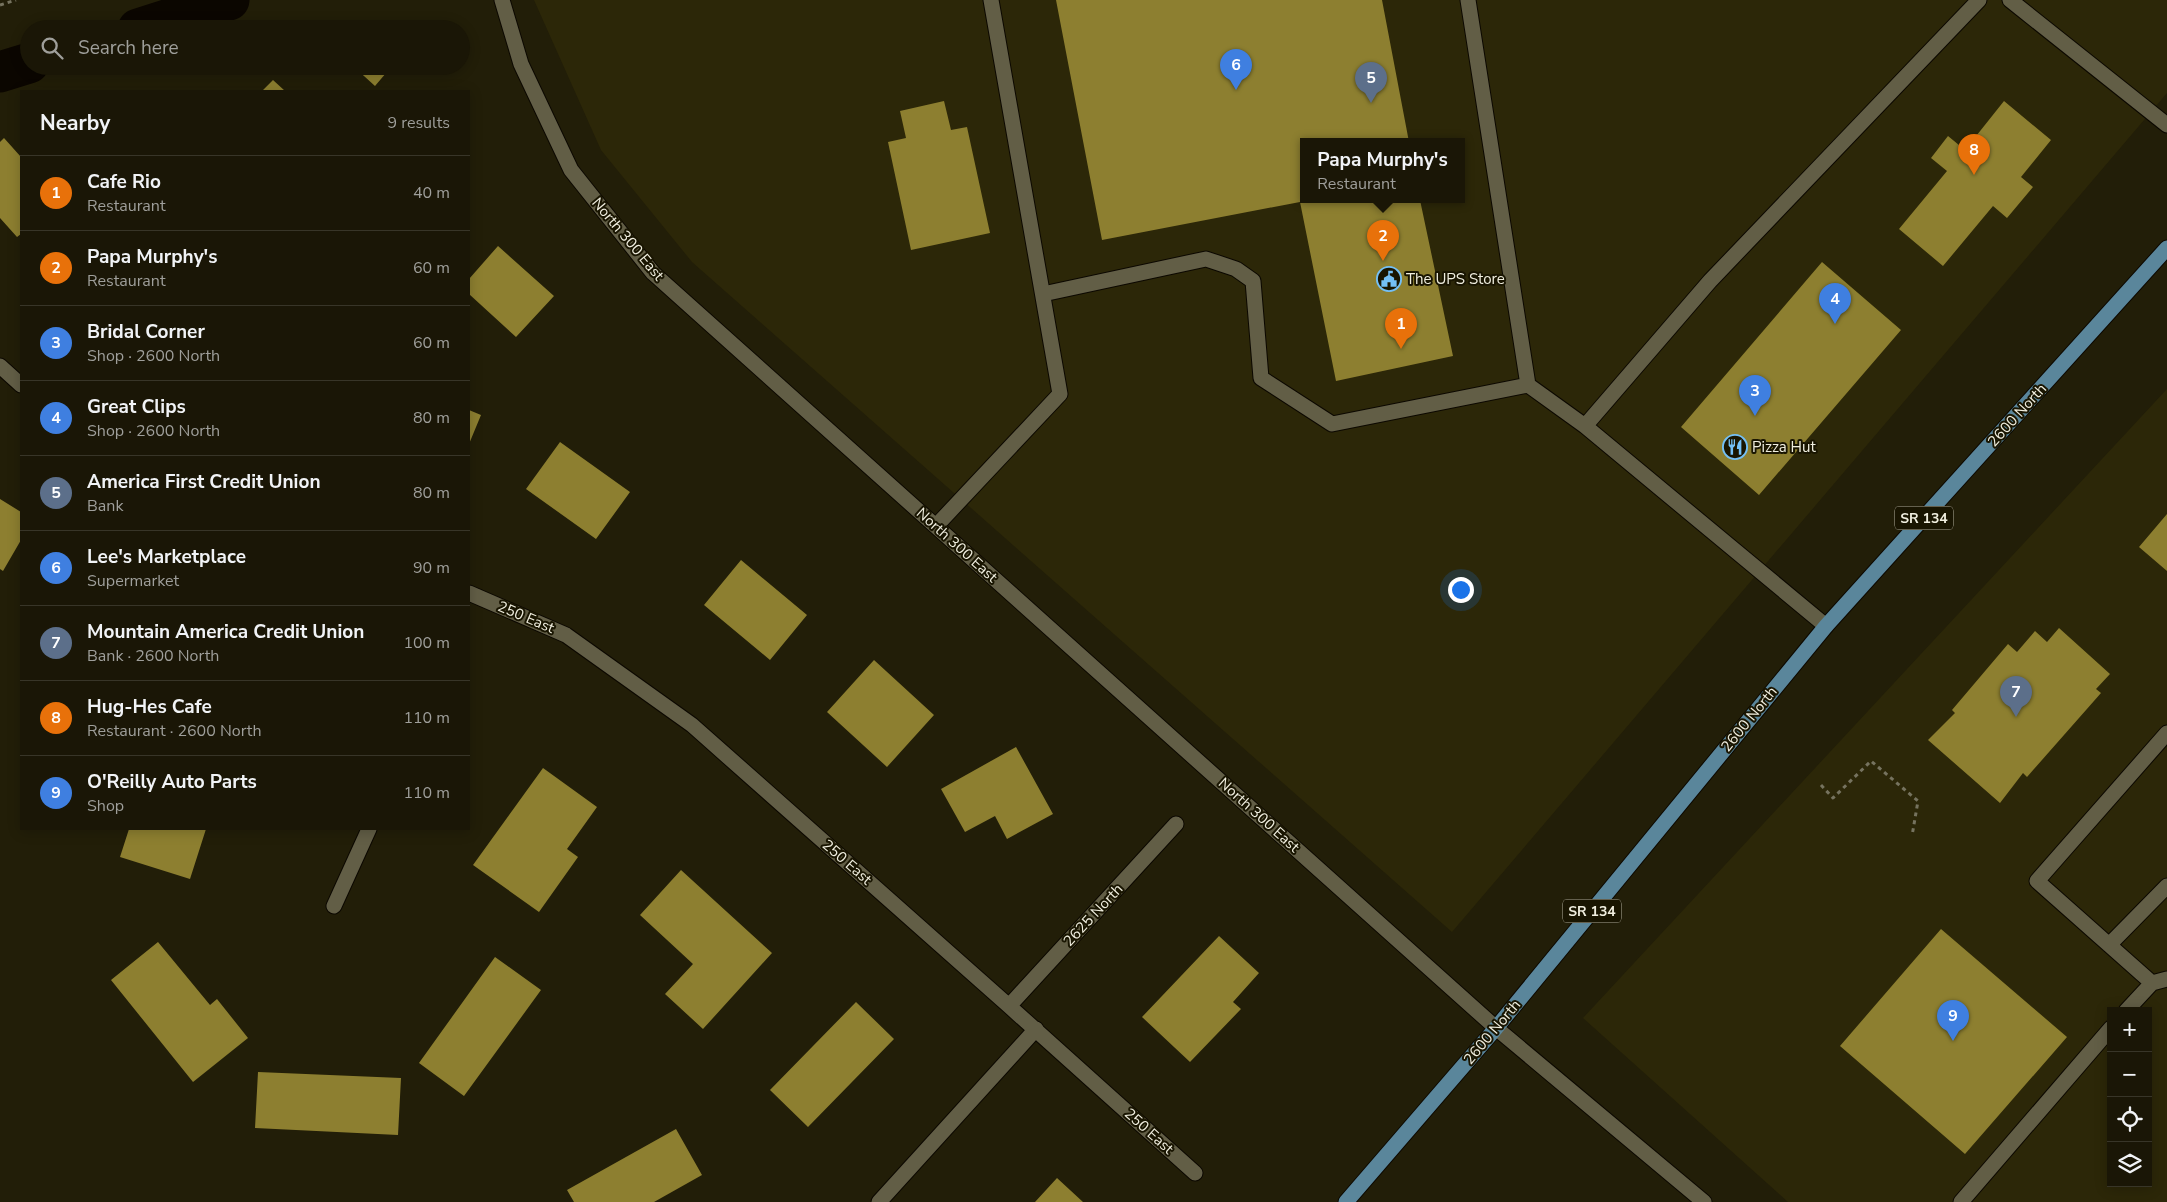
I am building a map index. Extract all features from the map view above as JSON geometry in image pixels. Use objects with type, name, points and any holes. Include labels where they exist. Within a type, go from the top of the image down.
[{"type":"main road","name":"2600 North","points":[[1346,1202],[1496,1028],[1826,626],[2167,248]]},
{"type":"street","name":"North 300 East","points":[[502,0],[521,64],[572,170],[653,273],[1496,1028],[1704,1202]]},
{"type":"street","points":[[936,526],[1060,394],[991,0]]},
{"type":"street","points":[[1468,0],[1528,385],[1585,426],[1826,626]]},
{"type":"street","points":[[1585,426],[1710,282],[1979,0]]},
{"type":"street","points":[[2010,0],[2167,125]]},
{"type":"street","points":[[1043,294],[1206,259],[1236,269],[1253,282],[1261,378],[1332,424],[1528,385]]},
{"type":"street","points":[[0,366],[20,383]]},
{"type":"street","name":"250 East","points":[[471,599],[566,635],[692,725],[1036,1029],[1195,1173]]},
{"type":"street","points":[[2131,1007],[2160,981],[2109,945],[2037,881],[2167,733]]},
{"type":"street","name":"2625 North","points":[[1010,1006],[1176,824]]},
{"type":"street","points":[[334,906],[369,830]]},
{"type":"street","points":[[2109,945],[2167,886]]},
{"type":"street","points":[[879,1202],[1036,1029]]},
{"type":"street","points":[[1961,1202],[2107,1033]]},
{"type":"path","points":[[0,5],[16,0]]},
{"type":"path","points":[[1821,785],[1833,798],[1870,761],[1918,801],[1912,836]]},
{"type":"shaded area","points":[[534,0],[2167,0],[2167,93],[1452,932],[692,262],[601,150]]},
{"type":"shaded area","points":[[2167,389],[2167,1202],[1788,1202],[1583,1018]]},
{"type":"building","points":[[1056,0],[1382,0],[1408,138],[1300,138],[1300,202],[1102,240]]},
{"type":"building","points":[[363,75],[384,75],[375,86]]},
{"type":"building","points":[[273,80],[284,90],[263,90]]},
{"type":"building","points":[[944,101],[951,130],[967,127],[990,233],[911,250],[888,142],[906,138],[900,111]]},
{"type":"building","points":[[2004,101],[2051,140],[2021,177],[2033,187],[2007,218],[1993,206],[1943,266],[1899,229],[1947,171],[1931,158],[1948,136],[1965,150]]},
{"type":"building","points":[[4,138],[20,156],[20,235],[17,237],[0,218],[0,142]]},
{"type":"building","points":[[1300,203],[1421,203],[1453,356],[1336,381]]},
{"type":"building","points":[[498,246],[554,296],[516,337],[470,295],[470,278]]},
{"type":"building","points":[[1822,262],[1901,330],[1759,495],[1681,427]]},
{"type":"building","points":[[470,410],[481,415],[470,442]]},
{"type":"building","points":[[560,442],[630,492],[596,539],[526,489]]},
{"type":"building","points":[[0,499],[20,511],[20,542],[3,571],[0,569]]},
{"type":"building","points":[[2167,514],[2167,571],[2139,547]]},
{"type":"building","points":[[741,560],[807,615],[770,660],[704,605]]},
{"type":"building","points":[[2059,628],[2110,674],[2096,689],[2101,693],[2027,777],[2023,773],[2000,803],[1928,740],[1955,713],[1952,710],[2008,644],[2017,652],[2035,631],[2047,642]]},
{"type":"building","points":[[874,660],[934,715],[887,767],[827,712]]},
{"type":"building","points":[[1016,747],[1053,814],[1007,839],[995,816],[965,832],[941,789]]},
{"type":"building","points":[[543,768],[597,807],[567,849],[578,857],[539,912],[473,865]]},
{"type":"building","points":[[129,830],[206,830],[190,879],[120,857]]},
{"type":"building","points":[[681,870],[772,953],[703,1029],[665,994],[693,964],[640,915]]},
{"type":"building","points":[[1941,929],[2067,1037],[1965,1154],[1840,1046]]},
{"type":"building","points":[[1219,936],[1259,973],[1233,1002],[1241,1009],[1190,1062],[1142,1017]]},
{"type":"building","points":[[158,942],[210,1005],[217,999],[248,1038],[193,1082],[111,980]]},
{"type":"building","points":[[495,957],[541,990],[464,1096],[419,1063]]},
{"type":"building","points":[[856,1002],[894,1039],[808,1127],[770,1090]]},
{"type":"building","points":[[258,1072],[401,1078],[398,1135],[255,1128]]},
{"type":"building","points":[[676,1129],[702,1175],[654,1202],[574,1202],[567,1190]]},
{"type":"building","points":[[1057,1178],[1083,1202],[1035,1202]]},
{"type":"waterway","points":[[166,20],[229,0]]},
{"type":"waterway","points":[[0,72],[20,66]]},
{"type":"place","name":"Lee's Marketplace","points":[[1236,90]]},
{"type":"place","name":"America First Credit Union","points":[[1371,103]]},
{"type":"place","name":"Hug-Hes Cafe","points":[[1974,175]]},
{"type":"place","name":"Papa Murphy's","points":[[1383,261]]},
{"type":"place","name":"The UPS Store","points":[[1389,279]]},
{"type":"place","name":"Great Clips","points":[[1835,324]]},
{"type":"place","name":"Cafe Rio","points":[[1401,349]]},
{"type":"place","name":"Bridal Corner","points":[[1755,416]]},
{"type":"place","name":"Pizza Hut","points":[[1735,447]]},
{"type":"place","name":"Mountain America Credit Union","points":[[2016,717]]},
{"type":"place","name":"O'Reilly Auto Parts","points":[[1953,1041]]}]
